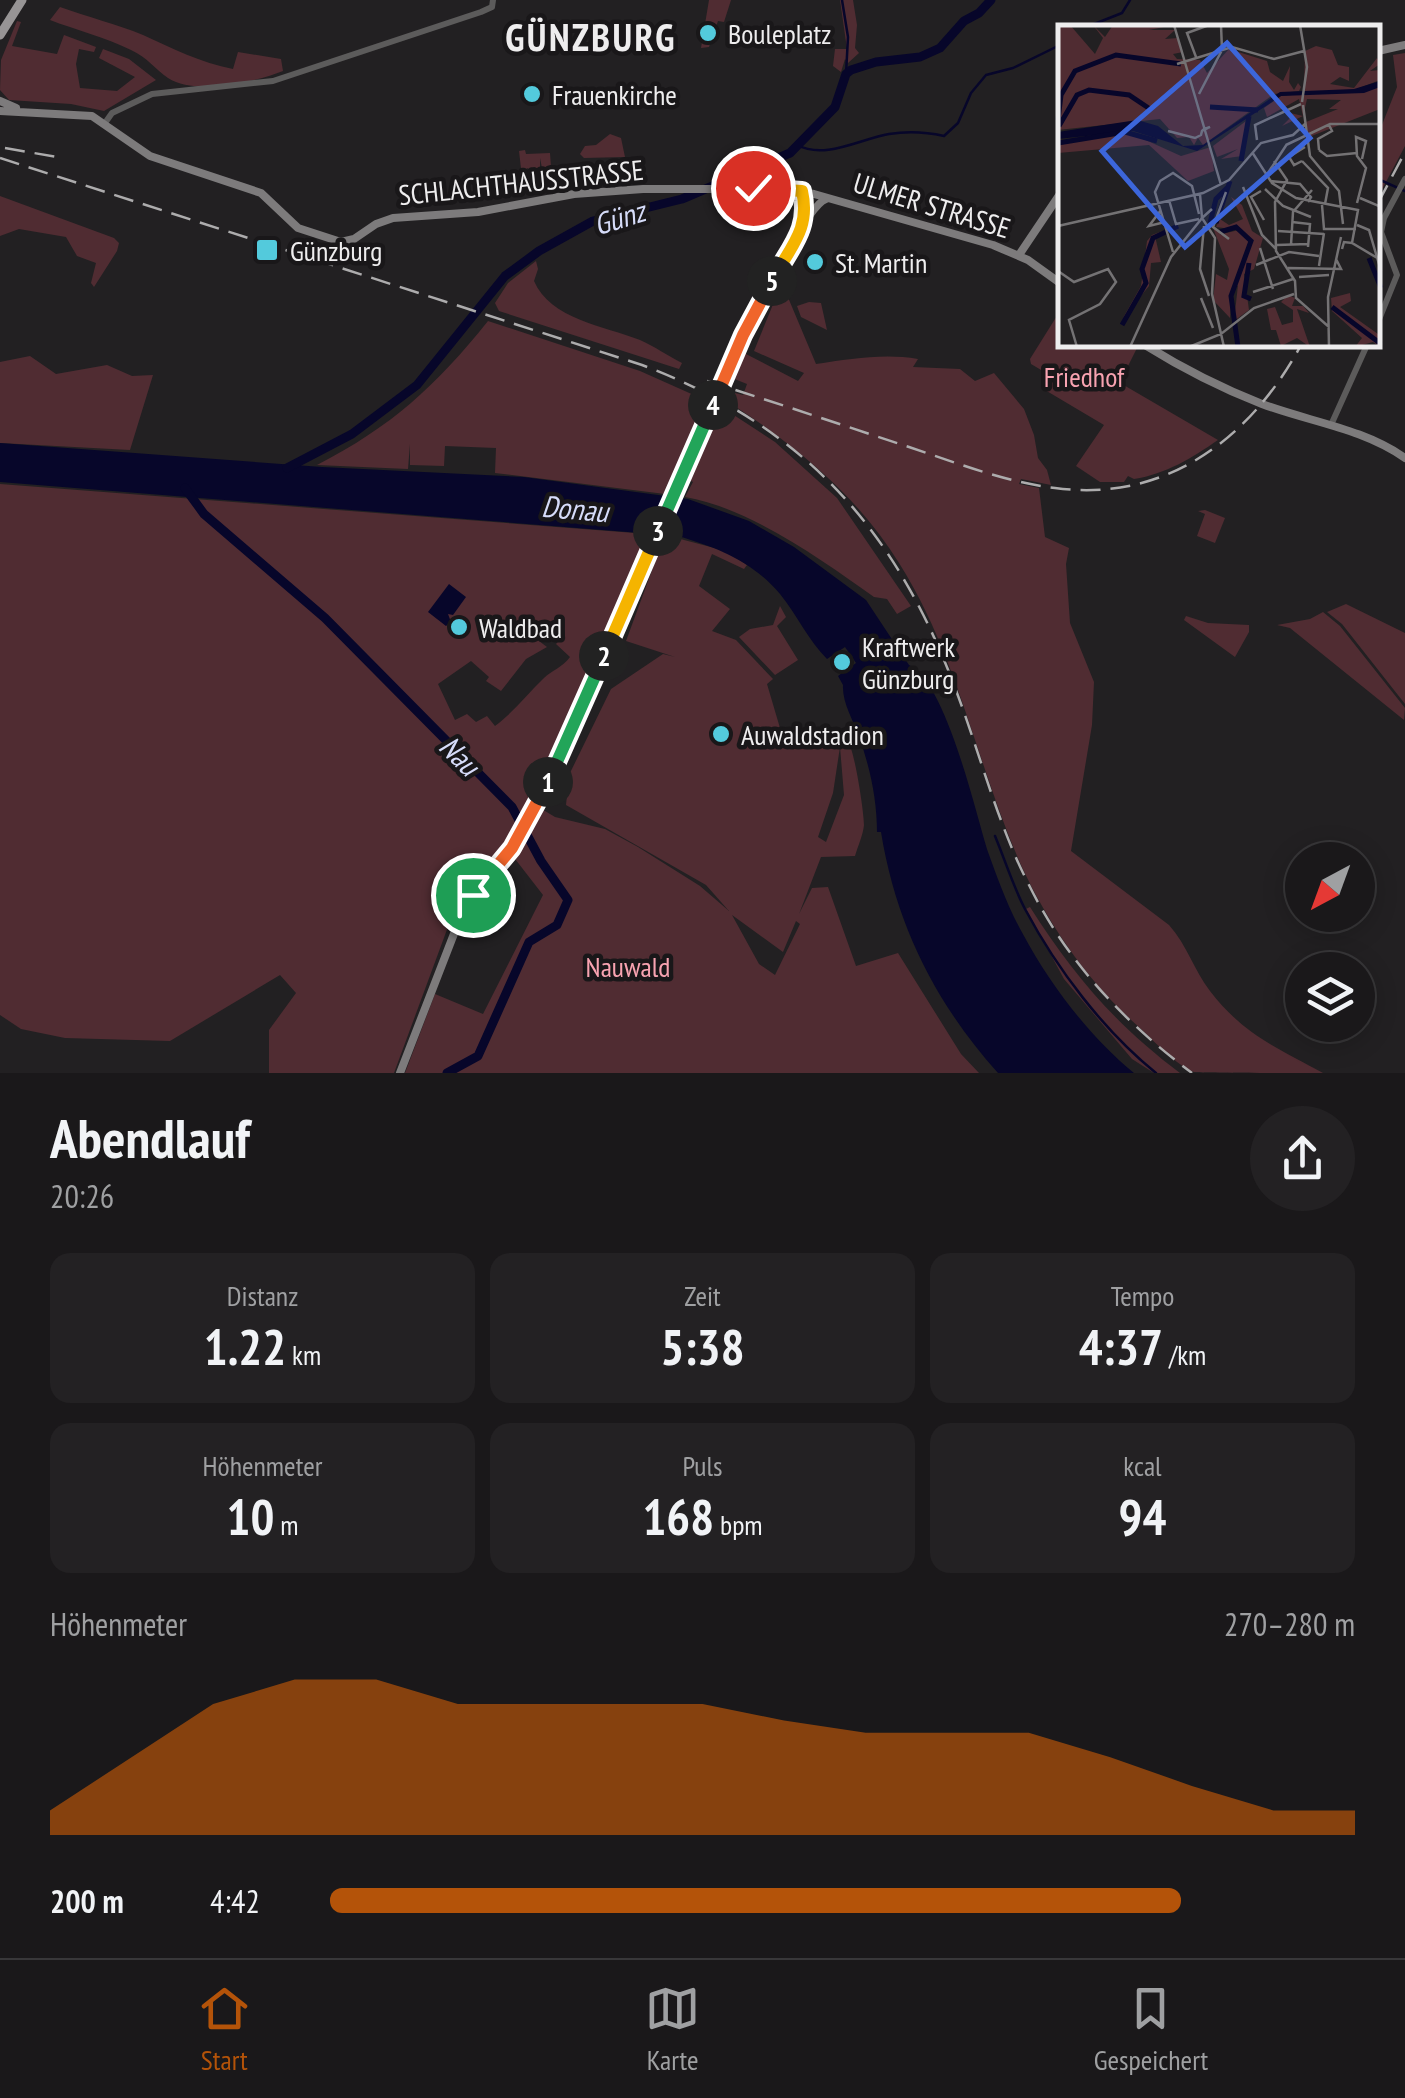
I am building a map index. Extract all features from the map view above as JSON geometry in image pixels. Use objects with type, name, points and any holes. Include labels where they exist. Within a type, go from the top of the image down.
[{"type":"main road","points":[[0,35],[22,0]]},
{"type":"main road","points":[[1380,51],[1405,45]]},
{"type":"main road","points":[[0,106],[25,112]]},
{"type":"main road","points":[[0,106],[25,112],[85,115],[105,123]]},
{"type":"main road","name":"SCHLACHTHAUSSTRASSE","points":[[105,123],[150,156],[255,191],[298,228],[341,242],[359,237],[385,220],[478,212],[574,194],[649,189],[783,189]]},
{"type":"main road","name":"ULMER STRASSE","points":[[783,189],[830,198],[1020,256],[1058,283]]},
{"type":"main road","points":[[802,191],[805,222]]},
{"type":"main road","points":[[1020,256],[1058,197]]},
{"type":"main road","points":[[400,1073],[464,908],[512,848],[536,808],[730,364],[816,202],[830,198]]},
{"type":"main road","points":[[1151,348],[1228,390],[1377,440],[1405,458]]},
{"type":"street","points":[[105,123],[112,113],[152,94],[273,81],[492,4]]},
{"type":"street","points":[[1380,317],[1396,275],[1381,232],[1384,218],[1404,182]]},
{"type":"street","points":[[1331,425],[1366,348]]},
{"type":"green space","points":[[709,0],[731,0],[709,47],[701,48]]},
{"type":"green space","points":[[840,0],[853,0],[855,48],[859,53],[848,63],[845,59],[841,72],[833,66],[835,49],[847,49]]},
{"type":"green space","points":[[60,7],[221,66],[233,69],[238,52],[281,59],[283,71],[209,87],[180,83],[131,50],[50,20]]},
{"type":"green space","points":[[17,21],[21,22],[12,46],[57,54],[64,35],[96,47],[94,52],[79,49],[76,64],[80,88],[117,91],[135,77],[99,58],[103,49],[129,59],[156,80],[104,111],[71,104],[9,100],[0,90],[1,60]]},
{"type":"green space","points":[[1405,53],[1405,146],[1380,193],[1380,130],[1397,87],[1393,55]]},
{"type":"green space","points":[[610,134],[621,138],[625,157],[584,158],[580,154],[585,146],[596,145]]},
{"type":"green space","points":[[525,150],[526,154],[550,153],[551,167],[542,168],[540,158],[540,167],[527,168],[527,177],[522,177],[519,151]]},
{"type":"green space","points":[[0,196],[114,238],[119,243],[117,251],[94,287],[91,283],[96,263],[77,256],[66,237],[19,229],[0,236]]},
{"type":"green space","points":[[536,261],[534,281],[552,304],[580,320],[645,342],[682,363],[679,369],[499,311],[495,303],[508,283]]},
{"type":"green space","points":[[787,295],[816,364],[892,357],[918,359],[913,367],[960,369],[975,381],[994,373],[1024,409],[1038,458],[1051,485],[1021,479],[1019,484],[1039,488],[1045,537],[1069,548],[1066,564],[1070,623],[1094,682],[1092,725],[1071,851],[1169,925],[1210,991],[1235,1019],[1323,1073],[1187,1069],[1122,1012],[1073,954],[1021,865],[952,673],[899,563],[864,515],[824,474],[730,403],[735,393],[743,395],[747,384],[732,378],[744,353],[798,381],[804,373],[754,351],[776,297]]},
{"type":"green space","points":[[821,303],[827,330],[801,317],[797,306]]},
{"type":"green space","name":"Friedhof","points":[[1058,314],[1058,348],[1137,348],[1125,372],[1115,380],[1218,440],[1188,459],[1146,477],[1100,482],[1076,466],[1104,425],[1045,390],[1053,377],[1031,364],[1030,359]]},
{"type":"green space","points":[[488,321],[640,371],[705,400],[665,494],[495,473],[496,448],[445,446],[444,466],[410,465],[410,444],[408,469],[317,465],[368,436],[411,403],[450,366]]},
{"type":"green space","points":[[30,356],[56,374],[107,365],[132,376],[153,375],[130,450],[0,443],[0,362]]},
{"type":"green space","points":[[720,406],[775,442],[837,498],[911,606],[897,614],[887,599],[874,597],[784,537],[735,512],[685,497],[693,482],[688,479]]},
{"type":"green space","points":[[0,484],[648,534],[535,797],[495,860],[452,916],[394,1073],[269,1073],[269,1030],[296,993],[280,975],[170,1041],[65,1038],[21,1029],[0,1015]],"holes":[[[563,627],[565,634],[556,644],[570,657],[495,726],[487,716],[476,722],[467,714],[455,720],[438,684],[471,661],[489,677],[486,681],[501,691],[526,659],[547,647],[539,641],[544,633]]]},
{"type":"green space","points":[[1198,511],[1225,518],[1215,543],[1197,536],[1205,514]]},
{"type":"green space","name":"Nauwald","points":[[665,535],[726,551],[747,565],[744,569],[712,554],[699,586],[730,609],[712,631],[736,640],[773,679],[767,684],[780,728],[815,739],[816,733],[829,732],[847,739],[860,794],[864,825],[855,856],[821,857],[799,914],[812,888],[828,887],[856,966],[898,953],[961,1054],[979,1073],[405,1073],[435,994],[483,1014],[543,895],[512,855],[540,808],[555,817],[605,829],[700,886],[729,911],[706,885],[566,805],[569,775],[611,689],[663,654],[675,657],[626,641]],"holes":[[[840,747],[844,795],[826,842],[818,837],[833,793]],[[732,915],[783,952],[796,921],[800,924],[775,975],[759,964]]]},
{"type":"green space","points":[[1346,604],[1405,633],[1405,704],[1342,624],[1327,612]]},
{"type":"green space","points":[[780,606],[786,617],[777,626],[798,660],[775,675],[739,637],[750,629],[773,625]]},
{"type":"green space","points":[[1323,612],[1340,626],[1405,708],[1404,720],[1290,628],[1277,625],[1310,619]]},
{"type":"green space","points":[[1186,616],[1208,623],[1249,625],[1249,632],[1235,657],[1184,620]]},
{"type":"green space","points":[[1030,907],[1097,998],[1180,1073],[1154,1073],[1132,1059],[1064,979],[1026,909]]},
{"type":"water","name":"Donau","points":[[0,443],[322,467],[524,477],[688,499],[749,521],[794,547],[866,600],[909,665],[922,676],[947,721],[988,852],[1019,926],[1073,1010],[1134,1073],[998,1073],[976,1047],[922,962],[897,899],[881,832],[877,832],[866,760],[838,676],[856,663],[845,647],[827,659],[780,594],[734,557],[678,536],[0,482]]},
{"type":"water","points":[[449,584],[466,597],[453,615],[448,614],[451,622],[446,626],[428,612]]},
{"type":"waterway","points":[[842,0],[848,37],[846,74]]},
{"type":"waterway","name":"Günz","points":[[287,468],[352,434],[417,385],[505,276],[539,251],[593,221],[682,199],[790,153],[835,107],[846,74],[851,70],[876,62],[920,57],[940,48],[964,21],[991,0]]},
{"type":"waterway","points":[[1092,25],[1122,13],[1130,0]]},
{"type":"waterway","points":[[797,145],[819,150],[896,133],[944,136],[958,123],[971,93],[986,75],[1013,68],[1058,46]]},
{"type":"waterway","points":[[1380,180],[1405,191]]},
{"type":"waterway","name":"Nau","points":[[185,488],[204,514],[325,618],[512,807],[541,861],[568,900],[557,925],[529,942],[478,1056],[447,1073]]},
{"type":"waterway","points":[[995,836],[1021,900],[1052,954],[1100,1018],[1156,1073]]},
{"type":"railway","points":[[5,148],[57,157]]},
{"type":"railway","points":[[1380,199],[1405,152]]},
{"type":"railway","points":[[0,158],[642,365],[700,390],[798,453],[839,492],[906,582],[957,693],[1018,862],[1061,940],[1099,989],[1143,1033],[1192,1073]]},
{"type":"railway","points":[[707,381],[999,477],[1055,488],[1095,490],[1133,485],[1168,474],[1201,457],[1257,409],[1299,348]]},
{"type":"place","name":"Bouleplatz","points":[[708,33]]},
{"type":"place","name":"Frauenkirche","points":[[532,94]]},
{"type":"place","name":"Günzburg","points":[[267,250]]},
{"type":"place","name":"St. Martin","points":[[815,262]]},
{"type":"place","name":"Waldbad","points":[[459,627]]},
{"type":"place","name":"Kraftwerk Günzburg","points":[[842,662]]},
{"type":"place","name":"Auwaldstadion","points":[[721,734]]},
{"type":"district","name":"GÜNZBURG","points":[[591,36]]},
{"type":"route","points":[[473,895],[501,865],[538,804],[743,335],[805,222],[802,191],[753,188]]}]
